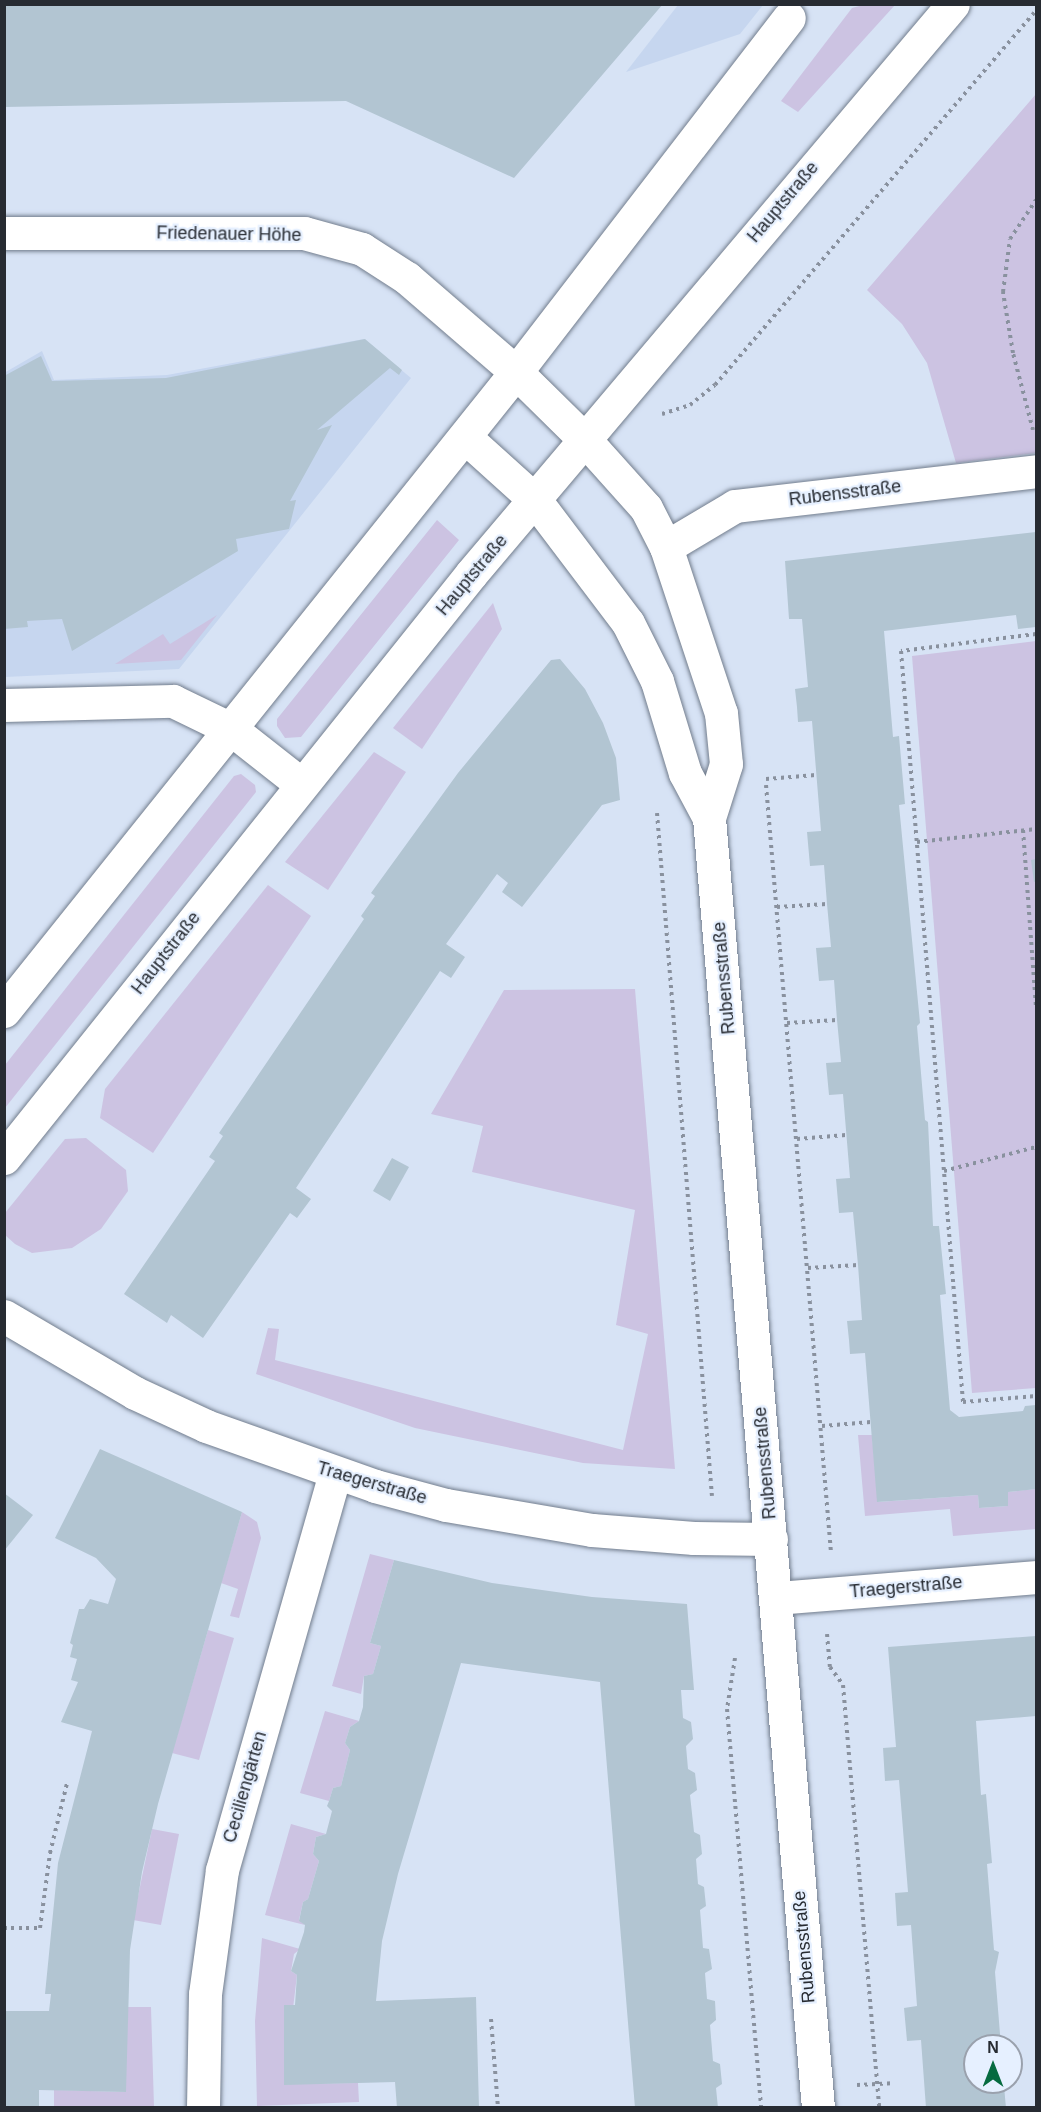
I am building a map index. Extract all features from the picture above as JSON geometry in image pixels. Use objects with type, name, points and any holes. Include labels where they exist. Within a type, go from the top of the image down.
[{"type":"street","name":"Hauptstraße","points":[[4,1158],[301,784],[788,195],[953,4]]},
{"type":"street","points":[[4,1011],[465,437],[789,18]]},
{"type":"street","name":"Friedenauer Höhe","points":[[4,233],[304,233],[363,249],[407,278],[516,372],[586,441]]},
{"type":"street","name":"Rubensstraße","points":[[465,437],[536,500],[628,623],[657,681],[685,773],[709,818]]},
{"type":"street","name":"Rubensstraße","points":[[586,441],[646,508],[666,547],[721,713],[726,764],[709,818],[818,2108]]},
{"type":"street","name":"Rubensstraße","points":[[666,547],[735,506],[1036,471]]},
{"type":"street","points":[[4,705],[173,702],[231,729],[301,784]]},
{"type":"street","name":"Traegerstraße","points":[[4,1316],[135,1393],[186,1417],[335,1474],[446,1504],[569,1527],[694,1538],[771,1539]]},
{"type":"street","name":"Ceciliengärten","points":[[203,2108],[205,1994],[222,1870],[335,1474]]},
{"type":"street","name":"Traegerstraße","points":[[776,1598],[1036,1577]]},
{"type":"path","points":[[690,405],[715,385],[1036,11]]},
{"type":"path","points":[[1036,200],[1010,239],[1003,292],[1013,353],[1036,442]]},
{"type":"path","points":[[1036,634],[901,651],[963,1402],[1036,1396]]},
{"type":"path","points":[[764,767],[832,1543]]},
{"type":"path","points":[[765,779],[816,775]]},
{"type":"path","points":[[917,842],[1036,829]]},
{"type":"path","points":[[1023,830],[1036,1006]]},
{"type":"path","points":[[777,908],[827,904]]},
{"type":"path","points":[[664,928],[708,1475]]},
{"type":"path","points":[[787,1023],[837,1020]]},
{"type":"path","points":[[797,1139],[846,1135]]},
{"type":"path","points":[[944,1171],[1036,1147]]},
{"type":"path","points":[[808,1268],[858,1265]]},
{"type":"path","points":[[822,1426],[870,1422]]},
{"type":"path","points":[[827,1635],[830,1667],[843,1685],[879,2108]]},
{"type":"path","points":[[735,1671],[727,1709],[761,2108]]},
{"type":"path","points":[[4,1928],[40,1928],[51,1853],[67,1783]]},
{"type":"path","points":[[491,2019],[498,2108]]},
{"type":"path","points":[[850,2085],[892,2083]]},
{"type":"shaded area","points":[[678,5],[763,5],[740,34],[626,72]]},
{"type":"shaded area","points":[[863,5],[895,5],[798,112],[781,101],[852,8]]},
{"type":"shaded area","points":[[1036,94],[1036,453],[956,463],[927,363],[902,324],[867,290]]},
{"type":"shaded area","points":[[364,339],[411,378],[179,669],[5,677],[4,373],[42,351],[54,380],[167,375]]},
{"type":"shaded area","points":[[437,520],[459,540],[301,737],[285,738],[277,726],[277,719]]},
{"type":"shaded area","points":[[493,603],[502,629],[422,749],[393,728]]},
{"type":"shaded area","points":[[217,615],[181,660],[115,664],[163,634],[170,644]]},
{"type":"shaded area","points":[[1036,641],[1036,1388],[972,1393],[912,656]]},
{"type":"shaded area","points":[[374,752],[406,772],[328,890],[285,862]]},
{"type":"shaded area","points":[[241,774],[255,785],[256,792],[5,1108],[5,1065],[234,776]]},
{"type":"shaded area","points":[[268,885],[311,916],[153,1153],[100,1118],[105,1089]]},
{"type":"shaded area","points":[[635,989],[675,1469],[583,1463],[415,1428],[256,1374],[268,1328],[279,1329],[275,1360],[623,1450],[648,1334],[616,1325],[635,1210],[472,1172],[483,1126],[431,1114],[504,990]]},
{"type":"shaded area","points":[[86,1138],[126,1170],[128,1191],[101,1229],[72,1248],[32,1253],[15,1244],[5,1235],[5,1213],[65,1139]]},
{"type":"shaded area","points":[[858,1435],[872,1435],[878,1502],[978,1495],[979,1508],[1008,1506],[1008,1492],[1035,1489],[1036,1529],[953,1536],[950,1509],[865,1516]]},
{"type":"shaded area","points":[[242,1512],[257,1522],[261,1538],[239,1618],[230,1616],[238,1589],[221,1583]]},
{"type":"shaded area","points":[[370,1554],[394,1560],[370,1643],[381,1646],[373,1674],[364,1676],[361,1694],[332,1686]]},
{"type":"shaded area","points":[[208,1630],[234,1638],[199,1760],[172,1753]]},
{"type":"shaded area","points":[[325,1711],[359,1721],[350,1727],[345,1743],[350,1750],[341,1786],[333,1788],[329,1801],[300,1793]]},
{"type":"shaded area","points":[[291,1824],[326,1834],[316,1837],[313,1854],[319,1861],[308,1899],[303,1902],[299,1920],[305,1925],[265,1915]]},
{"type":"shaded area","points":[[152,1829],[179,1834],[161,1925],[133,1920]]},
{"type":"shaded area","points":[[262,1938],[300,1949],[294,1954],[291,1971],[297,1975],[284,2084],[358,2083],[359,2102],[257,2106],[255,2021]]},
{"type":"shaded area","points":[[126,2007],[151,2007],[154,2107],[54,2108],[54,2090],[126,2092]]},
{"type":"building","points":[[4,4],[663,4],[514,178],[346,101],[4,107]]},
{"type":"building","points":[[365,339],[402,370],[399,375],[390,368],[317,430],[332,425],[290,501],[296,500],[289,529],[236,539],[238,551],[72,651],[62,619],[27,621],[28,627],[4,629],[4,376],[41,356],[52,381],[166,378]]},
{"type":"building","points":[[1036,532],[1036,627],[1018,629],[1016,615],[884,631],[893,737],[899,736],[905,804],[899,805],[920,1023],[917,1026],[925,1120],[928,1122],[933,1226],[939,1226],[946,1294],[940,1295],[950,1410],[959,1417],[1023,1411],[1025,1406],[1036,1405],[1036,1489],[1008,1492],[1008,1506],[979,1508],[978,1495],[877,1502],[865,1353],[850,1354],[847,1321],[862,1320],[858,1265],[853,1212],[839,1213],[836,1179],[850,1178],[843,1094],[829,1095],[826,1063],[841,1062],[834,980],[819,981],[816,948],[831,947],[824,865],[810,866],[807,832],[821,831],[812,721],[798,722],[795,689],[808,687],[802,619],[789,619],[785,561]]},
{"type":"building","points":[[560,659],[585,689],[603,723],[616,758],[620,800],[602,805],[522,907],[502,892],[508,883],[497,874],[446,944],[465,957],[451,978],[440,971],[296,1188],[311,1199],[297,1218],[290,1213],[203,1338],[171,1315],[167,1323],[124,1294],[215,1161],[209,1157],[223,1136],[219,1133],[364,919],[361,916],[375,896],[371,893],[458,773],[551,660]]},
{"type":"building","points":[[1036,859],[1036,881],[1034,882],[1031,860]]},
{"type":"building","points":[[392,1158],[409,1167],[390,1201],[373,1191]]},
{"type":"building","points":[[100,1449],[242,1512],[158,1804],[142,1872],[130,1950],[126,2092],[39,2090],[39,2108],[4,2108],[4,2011],[49,2011],[51,1994],[45,1994],[58,1863],[92,1731],[61,1722],[78,1682],[71,1680],[77,1659],[70,1657],[73,1645],[70,1643],[79,1609],[84,1609],[90,1599],[108,1604],[116,1579],[96,1558],[55,1538]]},
{"type":"building","points":[[4,1493],[33,1515],[4,1551]]},
{"type":"building","points":[[394,1560],[492,1583],[592,1597],[687,1604],[694,1690],[681,1690],[683,1718],[691,1722],[693,1739],[686,1746],[688,1769],[695,1773],[697,1790],[690,1795],[694,1832],[700,1835],[702,1854],[696,1859],[698,1884],[704,1887],[706,1906],[700,1910],[703,1948],[709,1949],[712,1969],[705,1973],[707,1999],[715,2001],[716,2020],[710,2025],[713,2061],[720,2064],[722,2084],[716,2088],[718,2108],[635,2108],[600,1682],[461,1663],[398,1874],[382,1941],[376,2001],[476,1997],[479,2108],[397,2108],[395,2082],[284,2085],[284,2005],[295,2005],[297,1975],[291,1971],[304,1932],[305,1925],[299,1921],[303,1902],[308,1899],[319,1861],[313,1854],[316,1837],[326,1834],[332,1811],[327,1806],[333,1788],[341,1786],[350,1750],[345,1743],[350,1727],[359,1721],[363,1707],[364,1676],[373,1674],[381,1646],[370,1643]]},
{"type":"building","points":[[1036,1636],[1036,1716],[976,1721],[981,1795],[986,1794],[992,1863],[987,1864],[994,1950],[999,1952],[995,1972],[1000,2034],[963,2034],[963,2094],[1005,2094],[1006,2108],[926,2108],[921,2040],[907,2041],[904,2008],[917,2006],[911,1925],[897,1926],[895,1893],[908,1892],[899,1780],[885,1781],[883,1748],[896,1747],[888,1647]]}]
